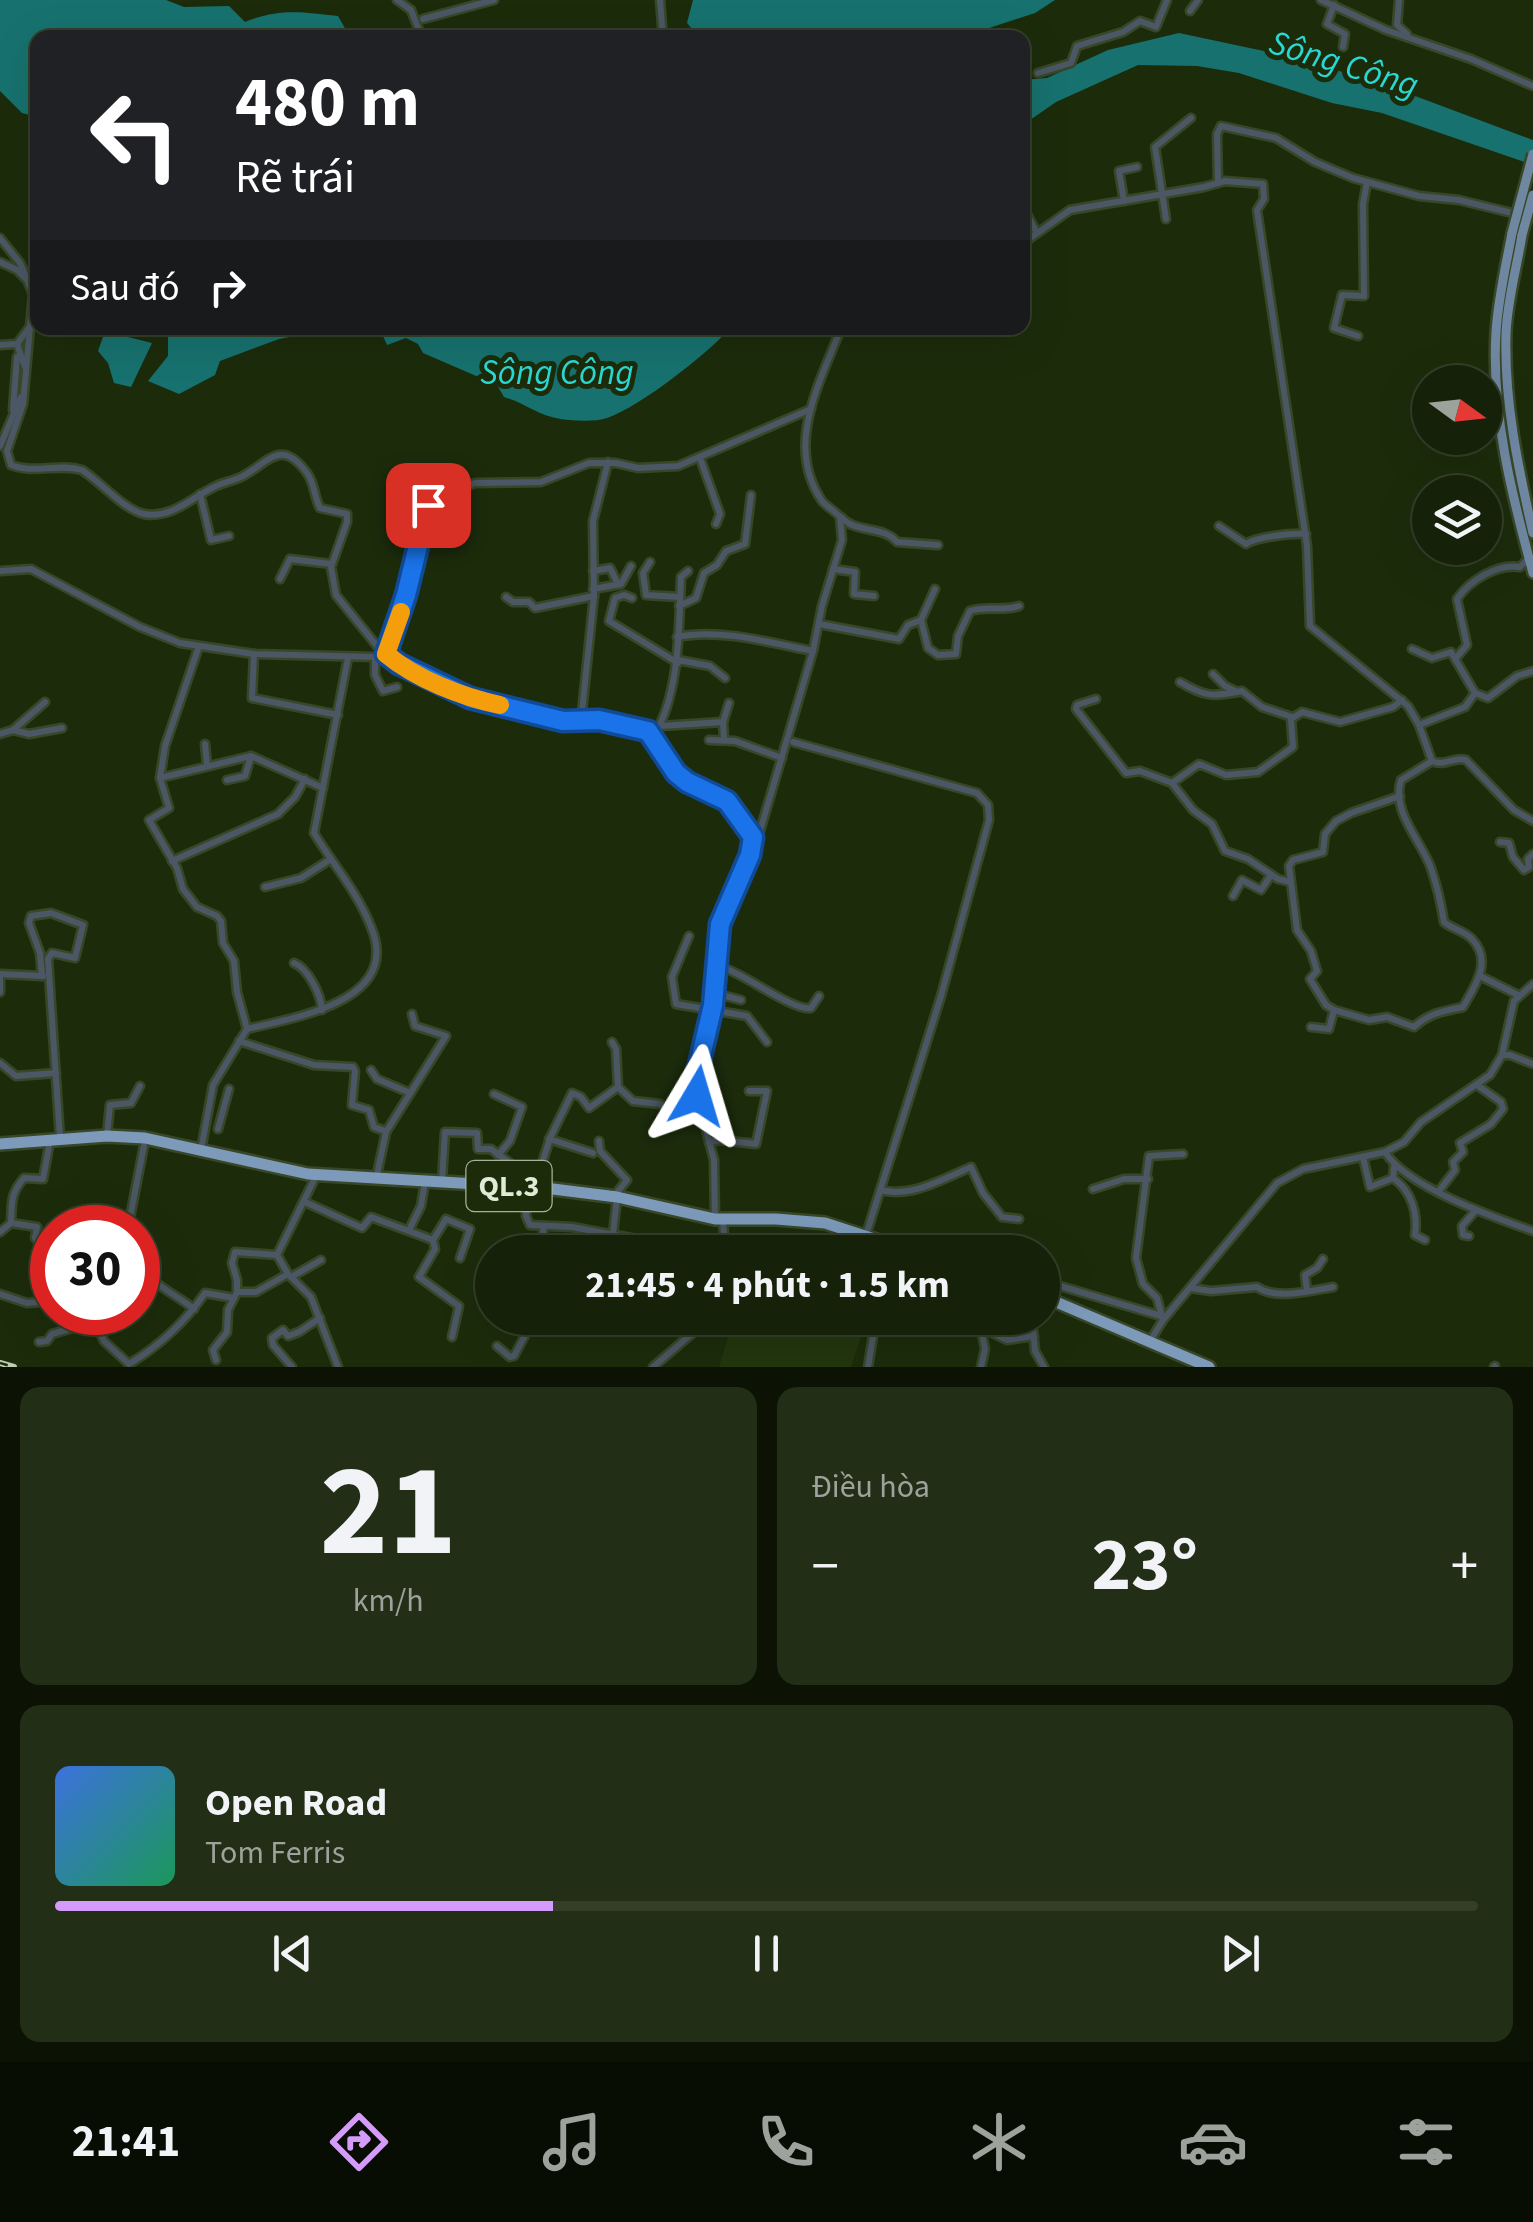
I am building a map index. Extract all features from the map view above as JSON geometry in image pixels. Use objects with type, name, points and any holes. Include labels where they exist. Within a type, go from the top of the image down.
[{"type":"highway","name":"QL.3","points":[[0,1144],[107,1136],[146,1138],[316,1175],[616,1196],[719,1219],[804,1220],[862,1235]]},
{"type":"highway","points":[[1060,1304],[1191,1363],[1209,1367]]},
{"type":"main road","points":[[1533,154],[1496,330],[1497,386],[1513,494],[1533,573]]},
{"type":"main road","points":[[1533,195],[1517,234],[1506,331],[1511,424],[1533,532]]},
{"type":"street","points":[[423,19],[494,0]]},
{"type":"street","points":[[660,0],[662,30]]},
{"type":"street","points":[[1038,73],[1071,63],[1077,46],[1123,32],[1140,21],[1156,28],[1168,0]]},
{"type":"street","points":[[1190,11],[1198,0]]},
{"type":"street","points":[[1321,0],[1533,86]]},
{"type":"street","points":[[1399,0],[1397,25],[1412,40]]},
{"type":"street","points":[[401,2],[423,19]]},
{"type":"street","points":[[401,2],[414,14],[419,30]]},
{"type":"street","points":[[1334,5],[1327,24],[1345,34],[1344,47]]},
{"type":"street","points":[[422,30],[423,19]]},
{"type":"street","points":[[1166,219],[1156,145],[1191,118]]},
{"type":"street","points":[[1218,183],[1217,134],[1222,126],[1276,138],[1315,162],[1367,182],[1533,218]]},
{"type":"street","points":[[1124,202],[1119,171],[1136,167]]},
{"type":"street","points":[[1030,238],[1070,210],[1218,183],[1241,181],[1264,186],[1264,198],[1257,210],[1306,534],[1310,626],[1402,700],[1420,725],[1432,761]]},
{"type":"street","points":[[1358,336],[1334,328],[1342,295],[1364,296],[1363,204],[1367,182]]},
{"type":"street","points":[[1030,220],[1037,232]]},
{"type":"street","points":[[0,238],[20,263],[30,284]]},
{"type":"street","points":[[0,262],[16,270],[30,284]]},
{"type":"street","points":[[0,345],[17,344],[30,327]]},
{"type":"street","points":[[11,465],[8,444],[20,417],[30,335]]},
{"type":"street","points":[[838,335],[803,435],[807,468],[822,500],[849,526],[890,534],[897,542],[938,545]]},
{"type":"street","points":[[17,344],[26,368]]},
{"type":"street","points":[[12,416],[17,357]]},
{"type":"street","points":[[0,446],[24,390]]},
{"type":"street","points":[[0,571],[31,569],[140,628],[180,643],[253,655],[375,660],[386,654],[430,503],[479,482],[540,482],[586,464],[608,462],[662,469],[700,458],[812,409]]},
{"type":"street","points":[[0,458],[21,468],[82,470],[131,510],[150,515],[173,511],[200,494],[245,476],[274,455],[291,458],[308,473],[320,508],[343,511],[348,517],[331,564],[336,595],[399,664],[470,698],[563,721],[581,716],[648,731],[723,722]]},
{"type":"street","points":[[700,458],[720,514],[716,524]]},
{"type":"street","points":[[581,716],[593,595],[593,521],[608,462]]},
{"type":"street","points":[[200,494],[211,540],[229,536]]},
{"type":"street","points":[[650,562],[643,573],[646,595],[680,601],[696,598],[704,574],[717,565],[726,551],[745,544],[751,494]]},
{"type":"street","points":[[721,1235],[716,1170],[696,1079],[714,1012],[722,915],[750,855],[782,758],[842,540],[840,516]]},
{"type":"street","points":[[1219,526],[1246,544],[1254,538],[1269,540],[1285,533],[1306,534]]},
{"type":"street","points":[[280,579],[290,558],[331,564]]},
{"type":"street","points":[[1456,658],[1467,645],[1459,594],[1472,582],[1503,566],[1520,567],[1527,560]]},
{"type":"street","points":[[506,596],[536,608],[593,595],[623,582],[631,566]]},
{"type":"street","points":[[593,571],[610,568],[618,584]]},
{"type":"street","points":[[834,569],[855,572],[854,594],[874,596]]},
{"type":"street","points":[[688,571],[680,578],[678,662],[657,731],[676,773],[727,801],[755,837]]},
{"type":"street","points":[[935,590],[921,620],[930,650],[938,655],[953,656],[968,612],[981,608],[1004,611],[1020,606]]},
{"type":"street","points":[[593,595],[612,604]]},
{"type":"street","points":[[632,598],[618,596],[612,604],[610,624],[678,662],[710,666],[726,678]]},
{"type":"street","points":[[819,624],[899,639],[908,625],[921,620]]},
{"type":"street","points":[[677,638],[743,638],[813,652]]},
{"type":"street","points":[[199,646],[165,746],[160,778],[169,808],[165,814],[149,820],[178,872],[179,883],[195,905],[221,920],[222,942],[234,961],[236,992],[247,1029]]},
{"type":"street","points":[[1412,649],[1432,658],[1448,650],[1475,693],[1492,697],[1514,678],[1533,672]]},
{"type":"street","points":[[253,655],[252,698],[338,715]]},
{"type":"street","points":[[201,1151],[214,1085],[247,1029],[322,1010],[365,985],[372,974],[377,955],[371,926],[314,833],[348,658]]},
{"type":"street","points":[[375,660],[375,676],[384,690],[397,688]]},
{"type":"street","points":[[1212,674],[1224,686],[1244,692],[1267,710],[1292,717],[1304,712],[1344,721],[1393,707],[1402,700]]},
{"type":"street","points":[[1180,682],[1193,692],[1211,696],[1236,691]]},
{"type":"street","points":[[1420,725],[1465,707],[1475,693]]},
{"type":"street","points":[[1096,699],[1077,705],[1076,709],[1126,773],[1140,770],[1172,782],[1193,810],[1212,824],[1225,851],[1290,882]]},
{"type":"street","points":[[0,734],[13,730],[45,702]]},
{"type":"street","points":[[724,739],[723,722],[729,703]]},
{"type":"street","points":[[1172,782],[1199,764],[1230,775],[1261,771],[1294,748],[1292,717]]},
{"type":"street","points":[[13,730],[29,734],[62,728]]},
{"type":"street","points":[[708,740],[724,739],[782,758]]},
{"type":"street","points":[[794,742],[978,794],[988,805],[988,820],[945,982],[866,1235]]},
{"type":"street","points":[[204,744],[207,765]]},
{"type":"street","points":[[160,778],[251,756],[322,788]]},
{"type":"street","points":[[227,780],[246,775],[251,756]]},
{"type":"street","points":[[1400,796],[1336,821],[1324,834],[1323,852],[1290,862],[1298,934],[1311,951],[1317,971],[1310,981],[1326,1005],[1365,1020],[1387,1017],[1414,1027],[1425,1016],[1448,1008],[1461,1009],[1480,976],[1482,956],[1472,939],[1444,922],[1431,868],[1410,832],[1400,796],[1401,780],[1432,761],[1441,764],[1459,758],[1466,760],[1510,808],[1533,821]]},
{"type":"street","points":[[172,861],[278,814],[305,780]]},
{"type":"street","points":[[1500,842],[1509,844],[1524,870],[1533,854]]},
{"type":"street","points":[[265,888],[300,878],[331,859]]},
{"type":"street","points":[[1233,896],[1242,880],[1262,890],[1271,875]]},
{"type":"street","points":[[11,1223],[12,1194],[24,1178],[43,1179],[55,1140],[56,1073],[45,975],[29,923],[35,914],[55,914],[84,926],[75,958],[50,954],[45,975]]},
{"type":"street","points":[[689,936],[672,976],[675,1003],[747,1016],[767,1042]]},
{"type":"street","points":[[294,964],[304,968],[321,1000],[322,1010]]},
{"type":"street","points":[[718,965],[800,1008],[811,1008],[819,996]]},
{"type":"street","points":[[0,992],[0,976],[45,975]]},
{"type":"street","points":[[1480,976],[1518,995]]},
{"type":"street","points":[[1150,1342],[1163,1318],[1277,1182],[1303,1169],[1384,1152],[1404,1142],[1421,1122],[1494,1070],[1502,1055],[1509,1015],[1518,995],[1533,984]]},
{"type":"street","points":[[716,993],[740,1000]]},
{"type":"street","points":[[1311,1027],[1330,1028],[1334,1010]]},
{"type":"street","points":[[376,1180],[386,1132],[446,1036],[415,1026],[412,1014]]},
{"type":"street","points":[[239,1041],[314,1065],[352,1067],[352,1105],[369,1110],[374,1126],[386,1132]]},
{"type":"street","points":[[612,1042],[616,1049],[618,1087],[633,1101],[660,1104],[702,1120]]},
{"type":"street","points":[[1502,1055],[1533,1064]]},
{"type":"street","points":[[0,1063],[16,1076],[56,1073]]},
{"type":"street","points":[[371,1070],[380,1081],[410,1093]]},
{"type":"street","points":[[214,1085],[231,1088],[218,1129]]},
{"type":"street","points":[[1439,1191],[1456,1170],[1453,1162],[1463,1152],[1460,1143],[1502,1114],[1501,1102],[1477,1085]]},
{"type":"street","points":[[107,1136],[110,1105],[131,1103],[140,1086]]},
{"type":"street","points":[[442,1182],[446,1132],[477,1133],[478,1149],[492,1148],[519,1168],[542,1170],[549,1140],[572,1093],[589,1108],[618,1087]]},
{"type":"street","points":[[711,1141],[756,1144],[766,1090],[750,1091]]},
{"type":"street","points":[[494,1094],[522,1107],[510,1140],[498,1155]]},
{"type":"street","points":[[133,1205],[146,1138]]},
{"type":"street","points":[[549,1140],[593,1153]]},
{"type":"street","points":[[599,1141],[600,1152],[626,1180],[616,1196],[614,1234]]},
{"type":"street","points":[[1384,1152],[1394,1167],[1439,1191],[1506,1224],[1533,1231]]},
{"type":"street","points":[[1163,1318],[1157,1298],[1143,1284],[1137,1262],[1138,1234],[1149,1156],[1183,1154]]},
{"type":"street","points":[[1362,1157],[1370,1187],[1394,1178]]},
{"type":"street","points":[[1394,1167],[1394,1178]]},
{"type":"street","points":[[880,1190],[898,1194],[944,1181],[971,1168],[982,1193],[1002,1217],[1018,1218]]},
{"type":"street","points":[[277,1255],[316,1175]]},
{"type":"street","points":[[1394,1178],[1402,1184],[1415,1211],[1415,1235],[1426,1240]]},
{"type":"street","points":[[1093,1189],[1124,1179],[1148,1180]]},
{"type":"street","points":[[409,1230],[421,1206],[424,1182]]},
{"type":"street","points":[[528,1187],[527,1224],[619,1235]]},
{"type":"street","points":[[305,1202],[363,1228],[371,1217],[433,1240]]},
{"type":"street","points":[[1469,1236],[1462,1234],[1462,1226],[1476,1210]]},
{"type":"street","points":[[452,1337],[459,1306],[420,1277],[435,1249],[433,1240],[446,1219],[470,1229],[460,1258]]},
{"type":"street","points":[[0,1232],[11,1223],[30,1226]]},
{"type":"street","points":[[543,1235],[544,1226]]},
{"type":"street","points":[[216,1360],[212,1350],[228,1332],[228,1310],[238,1280],[232,1263],[236,1250],[277,1255]]},
{"type":"street","points":[[277,1255],[311,1297],[338,1367]]},
{"type":"street","points":[[1308,1291],[1306,1275],[1323,1259]]},
{"type":"street","points":[[102,1335],[129,1364],[156,1347],[194,1310],[205,1293],[256,1292],[321,1260]]},
{"type":"street","points":[[1060,1286],[1163,1318]]},
{"type":"street","points":[[1190,1288],[1211,1291],[1256,1286],[1262,1291],[1286,1293],[1332,1287]]},
{"type":"street","points":[[160,1288],[194,1310]]},
{"type":"street","points":[[0,1294],[30,1303]]},
{"type":"street","points":[[292,1367],[271,1340],[282,1330],[288,1336],[320,1318]]},
{"type":"street","points":[[39,1342],[57,1335]]},
{"type":"street","points":[[498,1346],[510,1358],[525,1335]]},
{"type":"street","points":[[653,1367],[690,1335]]},
{"type":"street","points":[[868,1367],[873,1335]]},
{"type":"street","points":[[981,1367],[985,1349],[982,1335]]},
{"type":"street","points":[[1000,1335],[1008,1340],[1034,1336],[1035,1351],[1045,1367]]},
{"type":"shaded area","points":[[729,1335],[861,1335],[851,1367],[719,1367]]},
{"type":"water","points":[[0,0],[166,0],[184,7],[229,6],[245,22],[280,13],[338,16],[346,30],[30,30],[30,115],[22,113],[0,91]]},
{"type":"water","points":[[693,0],[1055,0],[1035,13],[983,30],[693,30],[687,23]]},
{"type":"water","name":"Sông Công","points":[[1179,33],[1278,54],[1375,81],[1533,140],[1533,165],[1382,113],[1332,103],[1239,73],[1197,66],[1138,65],[1056,102],[1030,119],[1030,79],[1047,78],[1108,50]]},
{"type":"water","points":[[120,335],[152,343],[131,387],[114,383],[108,363],[98,351],[103,337]]},
{"type":"water","points":[[168,335],[300,335],[220,361],[215,375],[179,394],[148,381],[168,356]]},
{"type":"water","name":"Sông Công","points":[[723,335],[690,365],[622,412],[584,421],[553,417],[504,397],[497,385],[423,353],[418,344],[406,338],[387,345],[383,336]]},
{"type":"railway","points":[[0,1363],[14,1367]]},
{"type":"slow traffic","points":[[401,612],[386,654],[470,698],[500,705]]},
{"type":"route","points":[[428,505],[406,595],[386,654],[470,698],[563,721],[599,720],[648,731],[676,773],[727,801],[753,837],[750,855],[720,924],[713,1005],[698,1069],[697,1096]]}]
